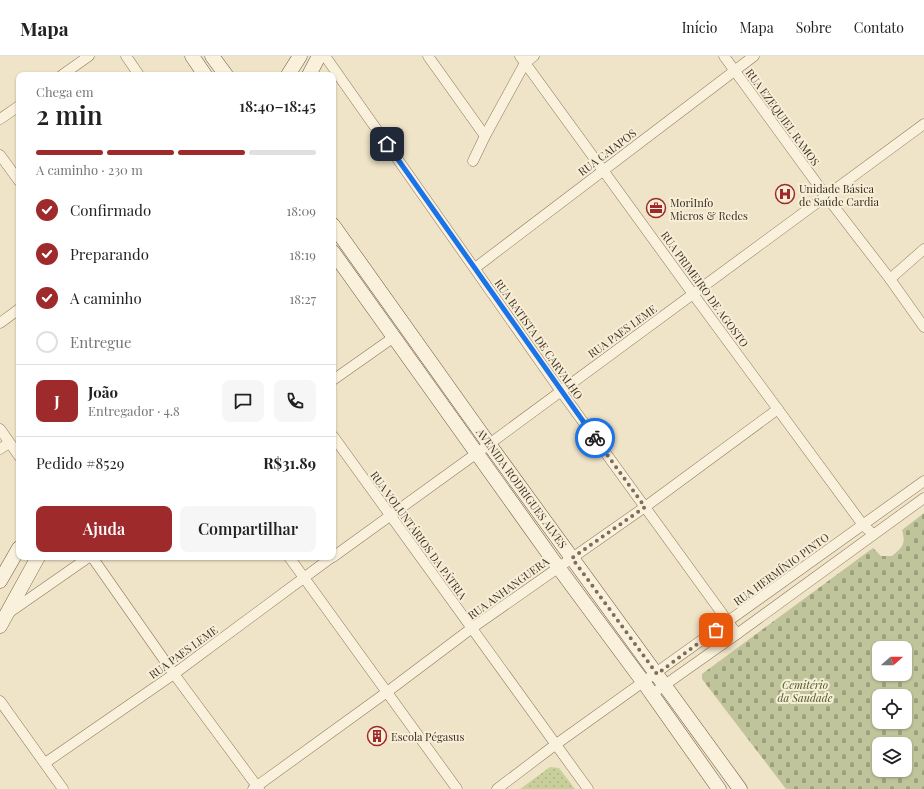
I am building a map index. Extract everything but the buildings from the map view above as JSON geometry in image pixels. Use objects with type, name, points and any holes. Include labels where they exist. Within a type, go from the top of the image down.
[{"type":"main road","points":[[192,56],[203,72]]},
{"type":"main road","points":[[212,56],[224,72]]},
{"type":"main road","points":[[290,72],[300,56]]},
{"type":"main road","points":[[311,72],[319,56]]},
{"type":"main road","name":"AVENIDA RODRIGUES ALVES","points":[[336,229],[489,444],[740,789]]},
{"type":"main road","name":"AVENIDA RODRIGUES ALVES","points":[[336,256],[558,567],[648,688],[719,789]]},
{"type":"main road","points":[[0,581],[16,553]]},
{"type":"main road","points":[[3,620],[36,560]]},
{"type":"street","points":[[66,72],[89,56]]},
{"type":"street","points":[[126,56],[138,72]]},
{"type":"street","name":"RUA BATISTA DE CARVALHO","points":[[325,56],[560,390],[737,634]]},
{"type":"street","points":[[428,56],[485,136]]},
{"type":"street","points":[[473,160],[523,59],[534,56]]},
{"type":"street","name":"RUA EZEQUIEL RAMOS","points":[[724,56],[734,72],[890,279],[924,327]]},
{"type":"street","name":"RUA CAIAPOS","points":[[475,268],[754,56]]},
{"type":"street","name":"RUA PRIMEIRO DE AGOSTO","points":[[523,59],[863,525],[873,534]]},
{"type":"street","points":[[0,119],[16,108]]},
{"type":"street","name":"RUA PAES LEME","points":[[336,555],[924,124]]},
{"type":"street","points":[[0,155],[16,177]]},
{"type":"street","points":[[890,279],[924,249]]},
{"type":"street","points":[[0,323],[16,311]]},
{"type":"street","points":[[336,378],[394,337]]},
{"type":"street","name":"RUA ANHANGUERA","points":[[256,788],[472,628],[645,507],[778,409]]},
{"type":"street","points":[[0,429],[16,452]]},
{"type":"street","name":"RUA VOLUNTÁRIOS DA PÁTRIA","points":[[336,440],[588,789]]},
{"type":"street","points":[[0,449],[9,443]]},
{"type":"street","name":"RUA HERMÍNIO PINTO","points":[[497,789],[555,745],[648,688],[728,622],[924,481]]},
{"type":"street","name":"RUA HERMÍNIO PINTO","points":[[660,679],[737,634],[924,498]]},
{"type":"street","points":[[3,620],[85,560]]},
{"type":"street","points":[[94,560],[256,788]]},
{"type":"street","points":[[290,560],[457,789]]},
{"type":"street","name":"RUA PAES LEME","points":[[45,763],[174,674],[329,560]]},
{"type":"street","points":[[0,701],[63,789]]},
{"type":"green space","name":"Cemitério da Saudade","points":[[924,513],[924,789],[786,789],[702,679],[702,674],[873,548],[881,556],[892,556],[903,545],[904,539],[902,530]]},
{"type":"green space","points":[[550,767],[559,768],[575,789],[520,789]]},
{"type":"way so far","points":[[595,438],[645,507],[572,558],[657,674],[716,630]]},
{"type":"place","name":"Unidade Básica de Saúde Cardia","points":[[785,194]]},
{"type":"place","name":"MoriInfo Micros & Redes","points":[[656,208]]},
{"type":"place","name":"Escola Pégasus","points":[[377,736]]},
{"type":"route","points":[[387,144],[595,438]]}]
